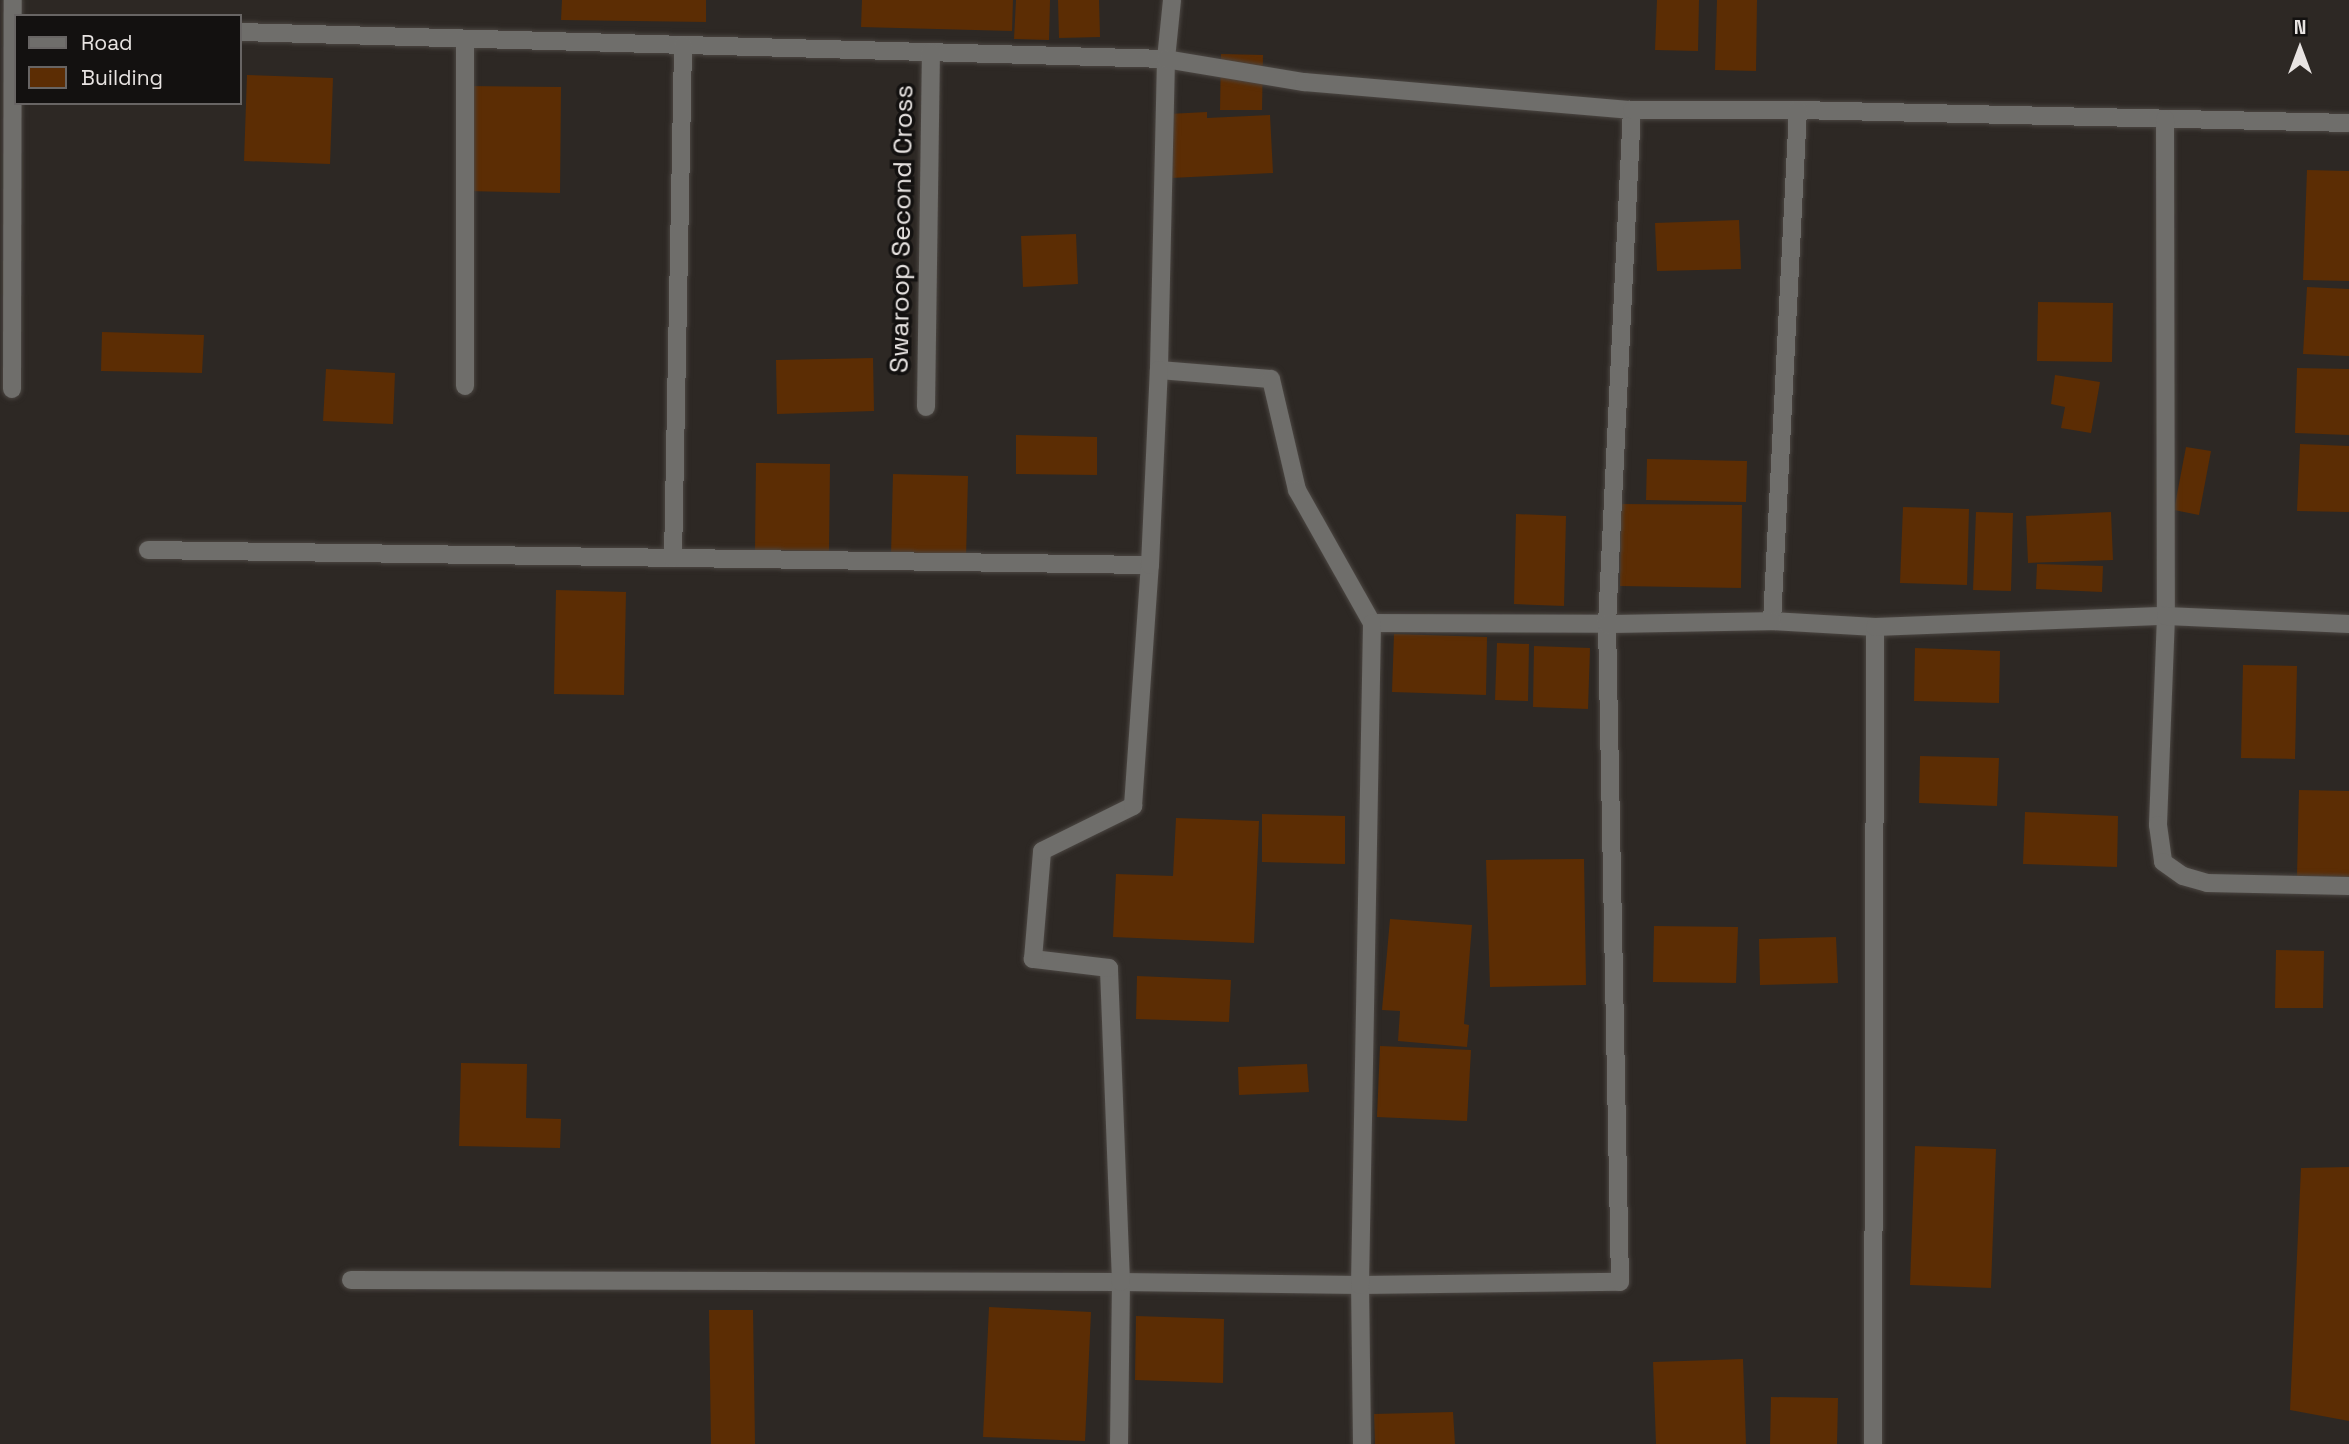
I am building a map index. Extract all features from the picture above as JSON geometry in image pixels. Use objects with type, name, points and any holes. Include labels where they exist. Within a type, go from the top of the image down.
[{"type":"street","points":[[12,389],[10,25],[13,0]]},
{"type":"street","points":[[1119,1444],[1121,1282],[1109,968],[1033,959],[1042,851],[1133,806],[1150,565],[1159,370],[1166,59],[1172,0]]},
{"type":"street","points":[[242,32],[1166,59],[1304,82],[1632,110],[1798,110],[2349,123]]},
{"type":"street","points":[[465,39],[465,386]]},
{"type":"street","points":[[673,558],[683,45]]},
{"type":"street","name":"Swaroop Second Cross","points":[[926,407],[931,52]]},
{"type":"street","points":[[351,1280],[1360,1285],[1620,1282],[1607,624],[1632,110]]},
{"type":"street","points":[[1772,621],[1798,110]]},
{"type":"street","points":[[2165,119],[2166,616],[2158,825],[2164,862],[2183,876],[2207,883],[2349,886]]},
{"type":"street","points":[[1159,370],[1271,379],[1297,490],[1372,623],[1360,1285],[1362,1444]]},
{"type":"street","points":[[148,550],[1150,565]]},
{"type":"street","points":[[1372,623],[1607,624],[1772,621],[1875,627],[2166,616],[2349,624]]},
{"type":"street","points":[[1873,1444],[1875,627]]},
{"type":"building","points":[[562,0],[706,0],[706,22],[561,20]]},
{"type":"building","points":[[862,0],[1013,0],[1012,31],[861,27]]},
{"type":"building","points":[[1016,0],[1050,0],[1049,40],[1014,39]]},
{"type":"building","points":[[1058,0],[1099,0],[1100,37],[1059,38]]},
{"type":"building","points":[[1657,0],[1699,0],[1698,51],[1655,50]]},
{"type":"building","points":[[1717,0],[1757,0],[1756,71],[1715,70]]},
{"type":"building","points":[[1221,54],[1263,55],[1262,110],[1220,110]]},
{"type":"building","points":[[247,75],[333,78],[330,164],[244,161]]},
{"type":"building","points":[[467,86],[561,87],[560,193],[465,191]]},
{"type":"building","points":[[1207,112],[1207,118],[1270,115],[1273,173],[1171,178],[1168,114]]},
{"type":"building","points":[[2307,170],[2349,171],[2349,281],[2303,280]]},
{"type":"building","points":[[1739,220],[1741,269],[1657,271],[1655,223]]},
{"type":"building","points":[[1076,234],[1078,284],[1023,287],[1021,236]]},
{"type":"building","points":[[2307,287],[2349,289],[2349,356],[2303,354]]},
{"type":"building","points":[[2038,302],[2113,303],[2112,362],[2037,361]]},
{"type":"building","points":[[102,332],[204,335],[202,373],[101,371]]},
{"type":"building","points":[[873,358],[874,411],[777,414],[776,360]]},
{"type":"building","points":[[2297,368],[2349,369],[2349,435],[2295,433]]},
{"type":"building","points":[[326,369],[395,373],[393,424],[323,421]]},
{"type":"building","points":[[2055,375],[2100,382],[2091,433],[2061,428],[2065,407],[2051,404]]},
{"type":"building","points":[[1016,435],[1097,437],[1097,475],[1016,474]]},
{"type":"building","points":[[2300,444],[2349,446],[2349,512],[2297,511]]},
{"type":"building","points":[[2186,447],[2211,451],[2199,515],[2174,510]]},
{"type":"building","points":[[1647,459],[1747,461],[1746,502],[1646,500]]},
{"type":"building","points":[[756,463],[830,464],[829,551],[755,550]]},
{"type":"building","points":[[893,474],[968,476],[966,558],[891,556]]},
{"type":"building","points":[[1621,504],[1742,505],[1741,588],[1620,586]]},
{"type":"building","points":[[1903,507],[1969,509],[1967,585],[1900,583]]},
{"type":"building","points":[[1976,512],[2013,513],[2011,591],[1973,590]]},
{"type":"building","points":[[2111,512],[2113,560],[2028,563],[2026,516]]},
{"type":"building","points":[[1516,514],[1566,516],[1564,606],[1514,604]]},
{"type":"building","points":[[2037,564],[2103,566],[2102,592],[2036,589]]},
{"type":"building","points":[[556,590],[626,592],[624,695],[554,694]]},
{"type":"building","points":[[1394,634],[1487,637],[1486,695],[1392,692]]},
{"type":"building","points":[[1497,643],[1529,644],[1528,701],[1495,700]]},
{"type":"building","points":[[1534,646],[1590,648],[1588,709],[1533,707]]},
{"type":"building","points":[[1915,648],[2000,651],[1999,703],[1914,701]]},
{"type":"building","points":[[2243,665],[2297,666],[2295,759],[2241,758]]},
{"type":"building","points":[[1920,756],[1999,758],[1997,806],[1919,803]]},
{"type":"building","points":[[2299,790],[2349,791],[2349,877],[2297,876]]},
{"type":"building","points":[[2025,812],[2118,816],[2117,867],[2023,864]]},
{"type":"building","points":[[1262,814],[1345,816],[1345,864],[1262,862]]},
{"type":"building","points":[[1176,818],[1259,821],[1254,943],[1113,937],[1116,874],[1173,876]]},
{"type":"building","points":[[1584,859],[1586,985],[1490,987],[1486,860]]},
{"type":"building","points":[[1390,919],[1472,925],[1464,1024],[1469,1025],[1467,1047],[1398,1041],[1400,1011],[1382,1010]]},
{"type":"building","points":[[1654,926],[1738,927],[1736,983],[1653,982]]},
{"type":"building","points":[[1836,937],[1838,983],[1760,985],[1759,939]]},
{"type":"building","points":[[2276,950],[2324,951],[2323,1008],[2275,1008]]},
{"type":"building","points":[[1137,976],[1231,980],[1229,1022],[1136,1019]]},
{"type":"building","points":[[1380,1046],[1471,1050],[1467,1121],[1377,1117]]},
{"type":"building","points":[[461,1063],[527,1064],[526,1118],[561,1119],[560,1148],[459,1146]]},
{"type":"building","points":[[1307,1064],[1309,1092],[1239,1095],[1238,1067]]},
{"type":"building","points":[[1915,1146],[1996,1149],[1991,1288],[1910,1285]]},
{"type":"building","points":[[2349,1167],[2349,1421],[2290,1410],[2301,1168]]},
{"type":"building","points":[[989,1307],[1091,1312],[1085,1441],[983,1437]]},
{"type":"building","points":[[709,1310],[753,1310],[755,1444],[711,1444]]},
{"type":"building","points":[[1136,1316],[1224,1319],[1223,1383],[1135,1380]]},
{"type":"building","points":[[1743,1359],[1746,1444],[1656,1444],[1653,1362]]},
{"type":"building","points":[[1771,1397],[1838,1398],[1837,1444],[1770,1444]]},
{"type":"building","points":[[1453,1412],[1455,1444],[1375,1444],[1374,1414]]}]
